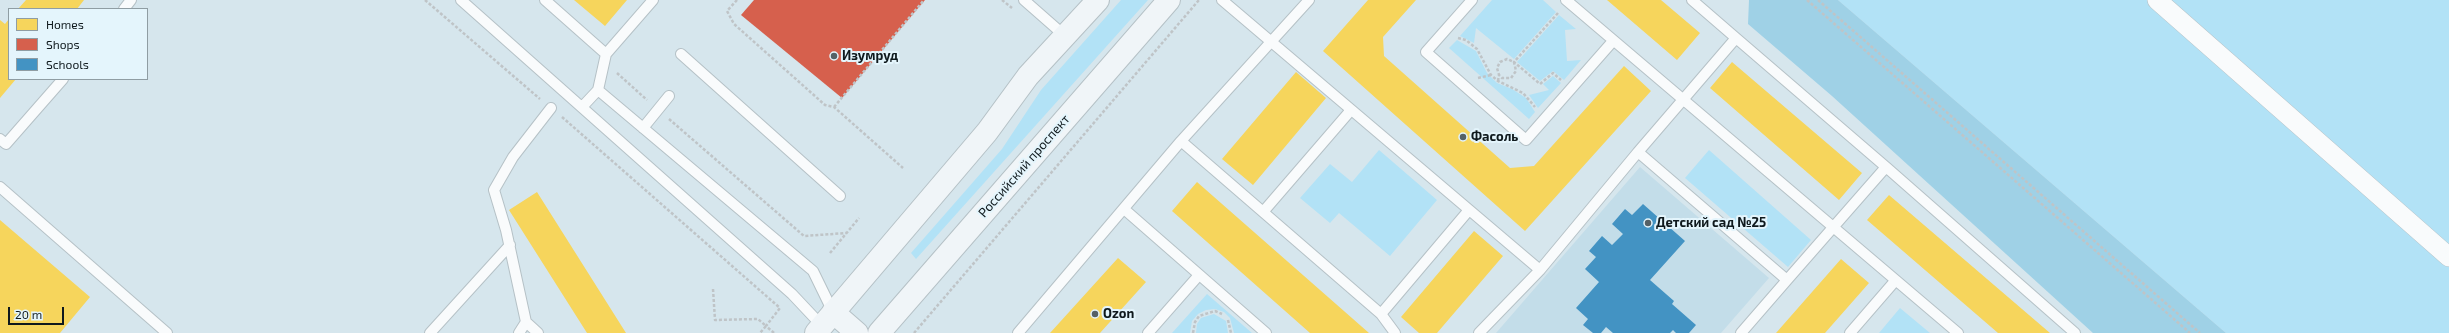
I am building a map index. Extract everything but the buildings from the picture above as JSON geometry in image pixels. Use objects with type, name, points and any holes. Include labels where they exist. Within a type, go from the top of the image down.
[{"type":"main road","points":[[857,333],[825,326],[987,132],[1028,76],[1098,0]]},
{"type":"main road","name":"Российский проспект","points":[[879,333],[1169,0]]},
{"type":"street","points":[[2157,0],[2449,257]]},
{"type":"lane","points":[[125,8],[131,0]]},
{"type":"lane","points":[[461,0],[792,294],[825,326]]},
{"type":"lane","points":[[545,0],[606,54]]},
{"type":"lane","points":[[582,108],[598,90],[606,54],[653,0]]},
{"type":"lane","points":[[1024,0],[1065,36]]},
{"type":"lane","points":[[1222,0],[1540,270]]},
{"type":"lane","points":[[1018,333],[1181,141],[1309,0]]},
{"type":"lane","points":[[1472,0],[1426,52],[1526,140],[1614,41]]},
{"type":"lane","points":[[1692,0],[1886,167],[2075,333]]},
{"type":"lane","points":[[1567,1],[1958,333]]},
{"type":"lane","points":[[1479,333],[1540,270],[1638,152],[1736,38]]},
{"type":"lane","points":[[681,54],[840,196]]},
{"type":"lane","points":[[0,139],[6,144],[61,80]]},
{"type":"lane","points":[[598,90],[813,271],[825,326]]},
{"type":"lane","points":[[643,128],[669,96]]},
{"type":"lane","points":[[538,333],[526,322],[510,245],[494,190],[513,157],[551,108]]},
{"type":"lane","points":[[1263,212],[1351,110]]},
{"type":"lane","points":[[1181,141],[1381,314],[1395,333]]},
{"type":"lane","points":[[1638,152],[1787,280]]},
{"type":"lane","points":[[1741,333],[1834,229],[1886,167]]},
{"type":"lane","points":[[0,187],[167,333]]},
{"type":"lane","points":[[1124,209],[1266,333]]},
{"type":"lane","points":[[1381,314],[1469,210]]},
{"type":"lane","points":[[430,333],[510,245]]},
{"type":"lane","points":[[1148,333],[1199,275]]},
{"type":"lane","points":[[1850,333],[1895,281]]},
{"type":"lane","points":[[520,333],[526,322]]},
{"type":"path","points":[[425,0],[781,307],[760,333]]},
{"type":"path","points":[[737,0],[727,11],[734,24],[825,105],[834,106],[903,168]]},
{"type":"path","points":[[834,106],[924,0]]},
{"type":"path","points":[[914,333],[1199,0]]},
{"type":"path","points":[[1807,0],[2190,333]]},
{"type":"path","points":[[1818,0],[2200,333]]},
{"type":"path","points":[[1514,62],[1567,1]]},
{"type":"path","points":[[1438,39],[1450,37],[1460,38],[1474,46],[1482,56],[1488,72],[1498,81],[1518,89],[1528,97],[1537,111],[1541,123]]},
{"type":"path","points":[[606,54],[620,78],[804,236],[847,233]]},
{"type":"path","points":[[1498,81],[1499,76],[1496,68],[1500,62],[1507,59],[1514,62],[1540,84],[1553,74],[1571,89]]},
{"type":"path","points":[[1499,76],[1502,78],[1511,78],[1516,71],[1514,62]]},
{"type":"path","points":[[830,253],[859,218]]},
{"type":"path","points":[[712,289],[715,320],[758,319],[774,333]]},
{"type":"path","points":[[1193,333],[1195,322],[1199,316],[1215,312],[1222,314],[1228,320],[1231,333]]},
{"type":"shaded area","points":[[1121,0],[1148,0],[916,259],[911,253],[1002,149],[1041,90]]},
{"type":"shaded area","points":[[1492,0],[1543,0],[1556,12],[1514,59],[1476,28],[1474,43],[1460,36]]},
{"type":"shaded area","points":[[1749,0],[1838,0],[2226,333],[2093,333],[1832,96],[1748,24]]},
{"type":"shaded area","points":[[1838,0],[2449,0],[2449,333],[2226,333]]},
{"type":"shaded area","points":[[1559,15],[1576,29],[1565,30],[1567,61],[1581,60],[1564,80],[1553,71],[1540,81],[1517,62]]},
{"type":"shaded area","points":[[1457,40],[1476,51],[1487,73],[1497,83],[1512,89],[1526,98],[1535,112],[1529,119],[1449,48]]},
{"type":"shaded area","points":[[1553,76],[1561,83],[1538,108],[1529,95],[1549,90],[1543,84]]},
{"type":"shaded area","points":[[1379,150],[1437,200],[1390,256],[1339,213],[1330,223],[1300,198],[1330,164],[1352,182]]},
{"type":"shaded area","points":[[1709,150],[1811,240],[1788,267],[1685,178]]},
{"type":"shaded area","name":"Детский сад №25","points":[[1640,167],[1769,278],[1721,333],[1496,333]]},
{"type":"shaded area","points":[[1207,294],[1252,333],[1234,333],[1230,318],[1224,312],[1215,309],[1206,310],[1198,314],[1192,321],[1190,333],[1172,333]]},
{"type":"shaded area","points":[[1900,308],[1930,333],[1879,333]]},
{"type":"shaded area","points":[[1214,314],[1226,321],[1228,333],[1196,333],[1197,324],[1201,318]]},
{"type":"place","name":"Изумруд","points":[[834,56]]},
{"type":"place","name":"Фасоль","points":[[1463,137]]},
{"type":"place","name":"Детский сад №25","points":[[1648,223]]},
{"type":"place","name":"Ozon","points":[[1095,314]]}]
